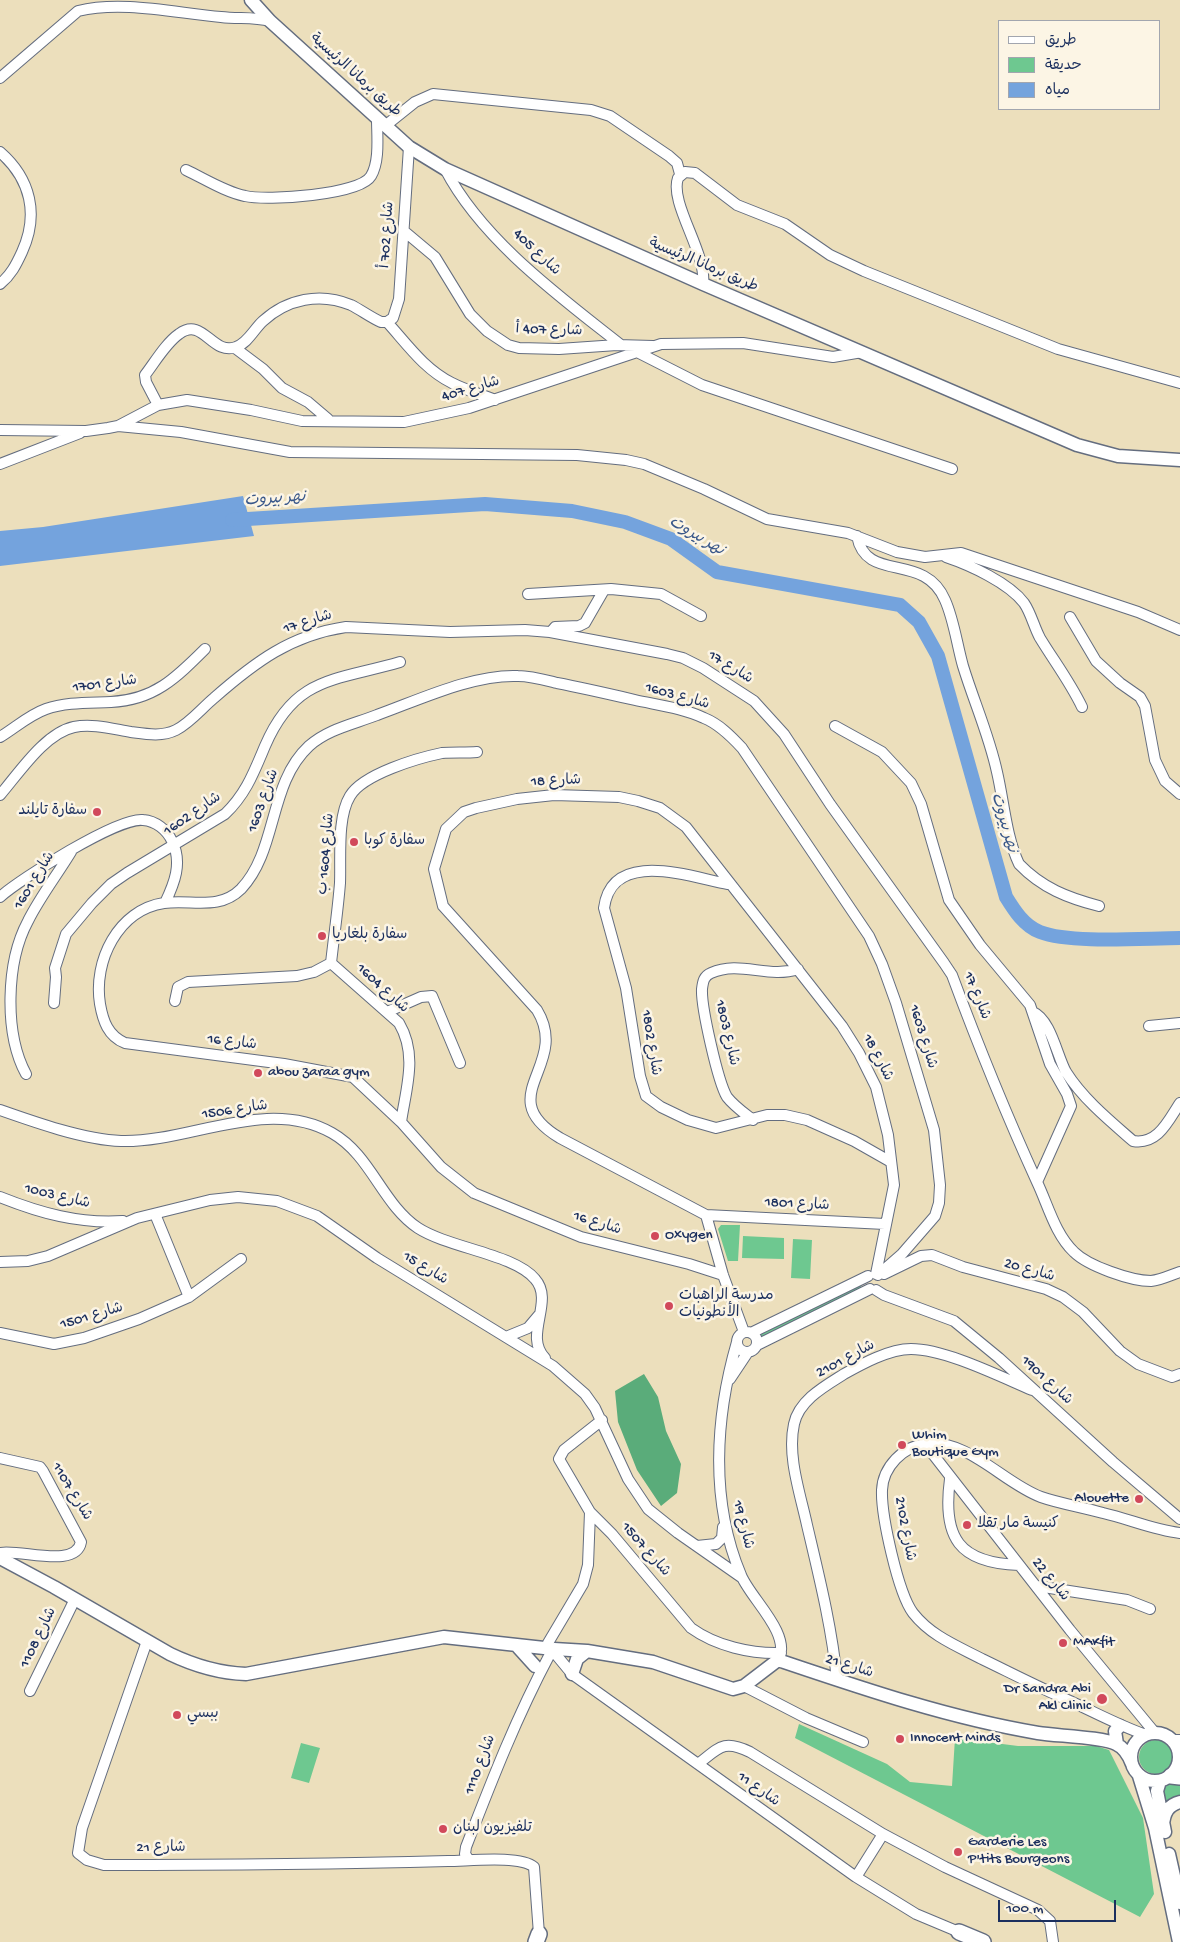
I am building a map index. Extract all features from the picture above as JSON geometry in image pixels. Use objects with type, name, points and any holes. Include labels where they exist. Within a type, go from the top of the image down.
[{"type":"highway","points":[[961,1937],[983,1942]]},
{"type":"main road","points":[[245,0],[260,11]]},
{"type":"main road","points":[[251,0],[260,11]]},
{"type":"main road","name":"طريق برمانا الرئيسية","points":[[260,11],[409,147],[445,169],[703,284],[1077,445],[1118,456],[1180,460]]},
{"type":"main road","points":[[0,1558],[75,1598],[147,1641],[204,1668],[246,1674],[444,1637],[485,1640],[549,1649],[587,1651],[653,1662],[733,1689],[744,1686],[780,1657]]},
{"type":"main road","points":[[516,1645],[535,1666]]},
{"type":"main road","points":[[572,1674],[577,1658],[587,1651]]},
{"type":"main road","name":"شارع 21","points":[[780,1657],[837,1680],[908,1703],[1001,1726],[1117,1744]]},
{"type":"main road","points":[[1120,1726],[1115,1731],[1117,1744],[1127,1753],[1139,1776],[1159,1826],[1180,1903]]},
{"type":"main road","points":[[1132,1764],[1132,1750],[1140,1738],[1151,1734],[1168,1736],[1177,1740],[1180,1760],[1170,1778],[1157,1791],[1159,1826],[1179,1942]]},
{"type":"main road","points":[[1139,1776],[1149,1781],[1170,1778]]},
{"type":"main road","points":[[1159,1826],[1170,1806],[1180,1802]]},
{"type":"street","points":[[0,78],[78,11],[93,3],[122,2],[220,17],[270,21]]},
{"type":"street","points":[[186,170],[234,192],[253,197],[303,195],[354,188],[366,182],[374,170],[381,122],[421,98],[433,94],[592,110],[610,116],[677,163],[680,174],[676,188],[704,269],[703,284]]},
{"type":"street","name":"شارع 702 أ","points":[[387,322],[393,318],[396,312],[404,231],[409,147]]},
{"type":"street","points":[[0,152],[20,174],[32,210],[26,242],[12,272],[0,284]]},
{"type":"street","name":"شارع 405","points":[[445,169],[466,205],[515,256],[563,300],[621,345]]},
{"type":"street","points":[[680,174],[685,172],[695,174],[737,205],[785,224],[830,254],[864,271],[939,303],[1058,349],[1180,383]]},
{"type":"street","name":"شارع 407 أ","points":[[404,231],[435,258],[470,314],[487,331],[508,345],[519,348],[559,349],[621,345],[654,346]]},
{"type":"street","points":[[158,405],[146,382],[145,375],[181,332],[198,329],[218,345],[226,348],[235,348],[242,344],[272,313],[293,302],[334,299],[352,306],[380,322],[387,322],[412,352],[434,372],[454,384],[496,400]]},
{"type":"street","name":"شارع 407","points":[[86,431],[118,426],[158,405],[188,400],[251,410],[295,420],[328,419],[404,422],[469,408],[496,400],[639,353],[654,346],[730,342],[762,345],[822,356],[842,356],[863,352]]},
{"type":"street","points":[[235,348],[263,369],[282,388],[308,402],[328,419]]},
{"type":"street","points":[[639,353],[702,385],[952,468]]},
{"type":"street","points":[[118,426],[181,432],[290,452],[564,455],[618,458],[644,464],[768,519],[815,526],[857,536],[905,554],[928,558],[961,553],[1024,576],[1138,612],[1180,630]]},
{"type":"street","points":[[0,430],[86,431]]},
{"type":"street","points":[[0,464],[86,431]]},
{"type":"street","points":[[857,536],[861,552],[868,559],[880,564],[911,570],[928,578],[946,601],[963,667],[997,769],[1018,864],[1029,875],[1052,890],[1076,900],[1099,906]]},
{"type":"street","points":[[945,556],[975,569],[1010,589],[1025,604],[1039,637],[1072,687],[1082,707]]},
{"type":"street","points":[[528,594],[604,590],[660,594],[700,616]]},
{"type":"street","points":[[550,632],[555,627],[576,626],[585,623],[604,590]]},
{"type":"street","points":[[1070,617],[1096,661],[1140,697],[1145,706],[1155,760],[1165,781],[1180,794]]},
{"type":"street","name":"شارع 17","points":[[0,795],[45,743],[58,733],[76,726],[155,734],[176,730],[269,654],[292,642],[316,633],[346,627],[450,632],[525,630],[550,632],[683,658],[746,695],[775,722],[830,804],[886,879],[952,975],[1012,1125],[1067,1244],[1083,1259],[1118,1274],[1143,1280],[1159,1280],[1180,1272]]},
{"type":"street","name":"شارع 1701","points":[[0,737],[44,709],[60,705],[127,701],[150,694],[170,681],[204,649]]},
{"type":"street","name":"شارع 1602","points":[[54,1003],[55,968],[66,934],[111,884],[225,814],[239,801],[273,728],[285,709],[321,682],[400,662]]},
{"type":"street","name":"شارع 1603","points":[[164,903],[219,902],[234,895],[253,871],[274,819],[283,785],[297,760],[310,746],[336,729],[433,695],[477,681],[517,676],[594,690],[705,718],[730,734],[742,748],[858,918],[882,964],[896,1003],[934,1130],[940,1194],[935,1216],[930,1224],[902,1254],[875,1275]]},
{"type":"street","points":[[835,726],[882,752],[911,783],[921,804],[949,900],[996,965],[1025,999],[1032,1011],[1050,1064],[1067,1094],[1071,1106],[1037,1182]]},
{"type":"street","name":"شارع 1604 ب","points":[[331,963],[340,884],[342,832],[345,808],[352,793],[374,777],[420,759],[444,753],[477,752]]},
{"type":"street","name":"شارع 18","points":[[706,1215],[560,1138],[539,1123],[530,1109],[530,1096],[546,1048],[545,1026],[537,1010],[442,906],[434,869],[446,829],[464,812],[517,799],[554,795],[619,797],[660,808],[674,818],[700,843],[728,884],[850,1036],[869,1070],[884,1114],[894,1185],[875,1275],[881,1285],[873,1290]]},
{"type":"street","points":[[0,897],[32,874],[72,850],[127,822],[143,820],[166,831],[175,846],[177,876],[164,903]]},
{"type":"street","name":"شارع 1601","points":[[26,1074],[15,1049],[12,1029],[11,996],[17,951],[28,921],[72,850]]},
{"type":"street","name":"شارع 1802","points":[[728,884],[646,869],[620,878],[607,896],[604,908],[626,988],[640,1076],[646,1096],[661,1107],[716,1128],[753,1120],[766,1115],[785,1115],[807,1120],[854,1141],[891,1162]]},
{"type":"street","name":"شارع 16","points":[[164,903],[136,914],[118,932],[105,951],[98,976],[98,993],[104,1021],[108,1030],[117,1040],[125,1043],[347,1074],[361,1082],[441,1166],[466,1187],[490,1201],[581,1237],[681,1262],[723,1275]]},
{"type":"street","points":[[175,1002],[178,987],[188,982],[297,976],[314,972],[331,963]]},
{"type":"street","name":"شارع 1604","points":[[331,963],[399,1023],[406,1034],[411,1056],[401,1122]]},
{"type":"street","name":"شارع 1803","points":[[753,1120],[734,1105],[724,1090],[705,1014],[702,989],[704,979],[709,974],[733,968],[773,973],[798,969]]},
{"type":"street","points":[[387,1012],[421,997],[432,996],[460,1063]]},
{"type":"street","points":[[1032,1011],[1040,1017],[1050,1033],[1065,1071],[1075,1085],[1133,1142],[1148,1141],[1158,1135],[1180,1103]]},
{"type":"street","points":[[1149,1026],[1180,1023]]},
{"type":"street","name":"شارع 1506","points":[[0,1110],[103,1140],[122,1141],[162,1138],[260,1119],[297,1121],[332,1133],[354,1152],[402,1215],[419,1228],[448,1242],[510,1262],[528,1272],[536,1280],[540,1291],[537,1346],[541,1354],[553,1366]]},
{"type":"street","name":"شارع 1003","points":[[0,1197],[35,1210],[83,1222],[137,1218]]},
{"type":"street","name":"شارع 15","points":[[0,1262],[48,1256],[137,1218],[210,1200],[238,1197],[285,1203],[316,1216],[331,1224],[377,1258],[553,1366],[585,1394],[602,1420],[622,1466],[639,1497],[654,1515],[741,1577]]},
{"type":"street","points":[[155,1214],[189,1297]]},
{"type":"street","points":[[706,1215],[723,1275],[747,1333],[756,1339],[753,1348],[727,1384]]},
{"type":"street","name":"شارع 1801","points":[[706,1215],[885,1224]]},
{"type":"street","name":"شارع 20","points":[[747,1333],[875,1275],[921,1256],[932,1255],[995,1276],[1046,1290],[1063,1298],[1084,1312],[1120,1351],[1138,1364],[1172,1377],[1180,1374]]},
{"type":"street","name":"شارع 1501","points":[[0,1333],[54,1344],[84,1338],[139,1319],[189,1297],[241,1259]]},
{"type":"street","points":[[747,1333],[739,1336],[737,1342],[740,1348],[753,1348],[873,1290]]},
{"type":"street","name":"شارع 1901","points":[[873,1290],[954,1321],[999,1358],[1032,1390],[1180,1519]]},
{"type":"street","points":[[506,1336],[516,1335],[528,1328],[540,1315]]},
{"type":"street","name":"شارع 19","points":[[737,1342],[727,1384],[721,1434],[719,1472],[724,1524],[741,1577],[771,1623],[780,1643],[780,1657]]},
{"type":"street","name":"شارع 2101","points":[[837,1680],[826,1612],[794,1464],[794,1424],[803,1407],[817,1392],[846,1373],[882,1356],[909,1349],[937,1353],[1032,1390]]},
{"type":"street","name":"شارع 1507","points":[[602,1420],[564,1450],[559,1459],[590,1512],[612,1534],[690,1628],[703,1637],[724,1644],[780,1657]]},
{"type":"street","points":[[924,1444],[957,1448],[1040,1497],[1180,1533]]},
{"type":"street","name":"شارع 22","points":[[924,1444],[1151,1734]]},
{"type":"street","name":"شارع 2102","points":[[924,1444],[901,1454],[889,1468],[882,1486],[883,1506],[899,1588],[912,1612],[936,1635],[1120,1726],[1151,1734]]},
{"type":"street","name":"شارع 1107","points":[[0,1458],[40,1467],[52,1485],[82,1542],[77,1551],[66,1557],[22,1552],[0,1553]]},
{"type":"street","points":[[950,1479],[948,1507],[952,1529],[958,1542],[979,1560],[1019,1565]]},
{"type":"street","points":[[533,1682],[583,1584],[588,1565],[590,1512]]},
{"type":"street","points":[[697,1546],[716,1544],[720,1541],[724,1524]]},
{"type":"street","points":[[1037,1586],[1126,1600],[1150,1609]]},
{"type":"street","name":"شارع 1108","points":[[30,1691],[75,1598]]},
{"type":"street","name":"شارع 21","points":[[147,1641],[82,1828],[78,1853],[82,1857],[94,1862],[113,1865],[315,1865],[469,1860]]},
{"type":"street","points":[[533,1682],[535,1666],[549,1649]]},
{"type":"street","name":"شارع 11","points":[[549,1649],[572,1674],[856,1877],[916,1914],[961,1937]]},
{"type":"street","name":"شارع 1110","points":[[469,1860],[465,1854],[466,1847],[514,1724],[533,1682]]},
{"type":"street","points":[[744,1686],[806,1718],[862,1742]]},
{"type":"street","points":[[698,1764],[723,1745],[743,1748],[883,1834],[945,1867],[1038,1910],[1050,1921],[1053,1942]]},
{"type":"street","points":[[856,1877],[883,1834]]},
{"type":"street","points":[[469,1860],[525,1862],[534,1867],[538,1939]]},
{"type":"green space","points":[[721,1225],[740,1225],[738,1261],[728,1261],[718,1229]]},
{"type":"green space","points":[[743,1236],[784,1238],[784,1259],[742,1258]]},
{"type":"green space","points":[[793,1239],[812,1240],[810,1279],[791,1278]]},
{"type":"green space","points":[[859,1284],[862,1288],[761,1338],[759,1333]]},
{"type":"green space","points":[[644,1374],[658,1397],[666,1431],[681,1464],[677,1493],[661,1506],[637,1470],[618,1422],[615,1391]]},
{"type":"green space","points":[[799,1724],[887,1764],[910,1782],[952,1786],[955,1738],[1018,1746],[1096,1746],[1109,1750],[1143,1818],[1154,1894],[1140,1917],[795,1738]]},
{"type":"green space","points":[[1156,1740],[1168,1745],[1173,1757],[1168,1769],[1156,1774],[1144,1769],[1139,1757],[1144,1745]]},
{"type":"green space","points":[[301,1743],[320,1748],[309,1783],[291,1778]]},
{"type":"green space","points":[[1173,1782],[1180,1783],[1180,1796],[1164,1804],[1163,1787]]},
{"type":"water","points":[[243,496],[254,536],[0,566],[0,531],[43,527]]},
{"type":"waterway","name":"نهر بيروت","points":[[232,520],[485,504],[572,511],[625,522],[671,539],[717,572],[900,605],[919,622],[938,656],[1006,897],[1020,917],[1034,929],[1053,936],[1089,939],[1180,938]]},
{"type":"place","name":"سفارة تايلند","points":[[97,812]]},
{"type":"place","name":"سفارة كوبا","points":[[354,842]]},
{"type":"place","name":"سفارة بلغاريا","points":[[322,936]]},
{"type":"place","name":"abou zaraa gym","points":[[258,1073]]},
{"type":"place","name":"Oxygen","points":[[655,1236]]},
{"type":"place","name":"مدرسة الراهبات الأنطونيات","points":[[669,1306]]},
{"type":"place","name":"Whim Boutique Gym","points":[[902,1445]]},
{"type":"place","name":"Alouette","points":[[1139,1499]]},
{"type":"place","name":"كنيسة مار تقلا","points":[[967,1525]]},
{"type":"place","name":"MAKfit","points":[[1063,1643]]},
{"type":"place","name":"Dr Sandra Abi Akl Clinic","points":[[1102,1699]]},
{"type":"place","name":"ببسي","points":[[177,1715]]},
{"type":"place","name":"Innocent Minds","points":[[900,1739]]},
{"type":"place","name":"تلفيزيون لبنان","points":[[443,1829]]},
{"type":"place","name":"Garderie Les P'tits Bourgeons","points":[[958,1852]]}]
